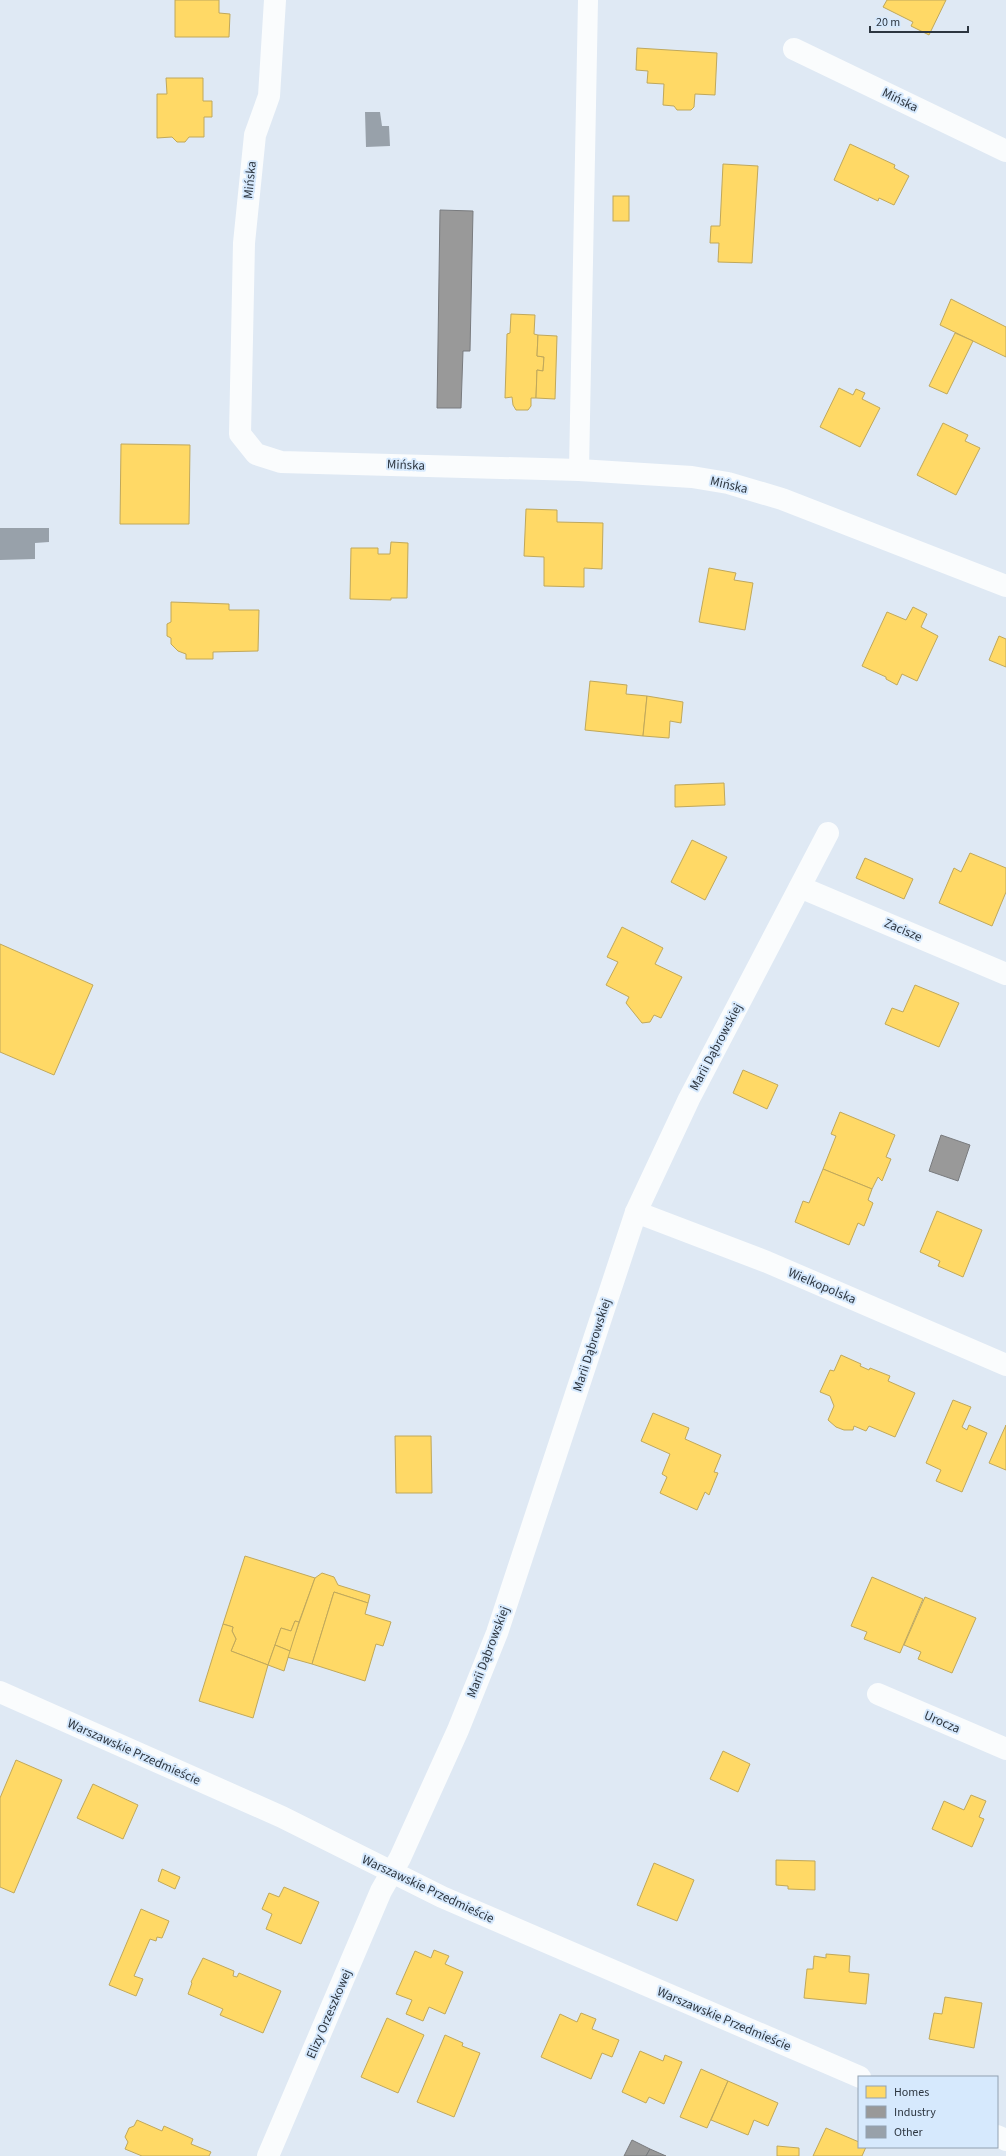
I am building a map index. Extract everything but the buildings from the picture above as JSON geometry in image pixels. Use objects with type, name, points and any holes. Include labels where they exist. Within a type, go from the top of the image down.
[{"type":"street","name":"Mińska","points":[[275,0],[269,96],[255,135],[244,243],[239,406],[240,434],[245,444],[256,454],[281,462],[579,470],[692,477],[728,483],[782,499],[1004,585]]},
{"type":"street","name":"Mińska","points":[[794,49],[1006,151]]},
{"type":"street","name":"Marii Dąbrowskiej","points":[[392,1874],[458,1730],[497,1633],[537,1516],[636,1212],[689,1099],[828,833]]},
{"type":"street","name":"Zacisze","points":[[800,887],[1006,974]]},
{"type":"street","name":"Wielkopolska","points":[[636,1212],[767,1262],[1006,1365]]},
{"type":"street","name":"Warszawskie Przedmieście","points":[[0,1692],[282,1817],[442,1898],[858,2076]]},
{"type":"street","name":"Urocza","points":[[878,1694],[1006,1749]]},
{"type":"street","name":"Elizy Orzeszkowej","points":[[268,2156],[381,1891],[392,1874]]},
{"type":"lane","points":[[579,470],[588,0]]}]
